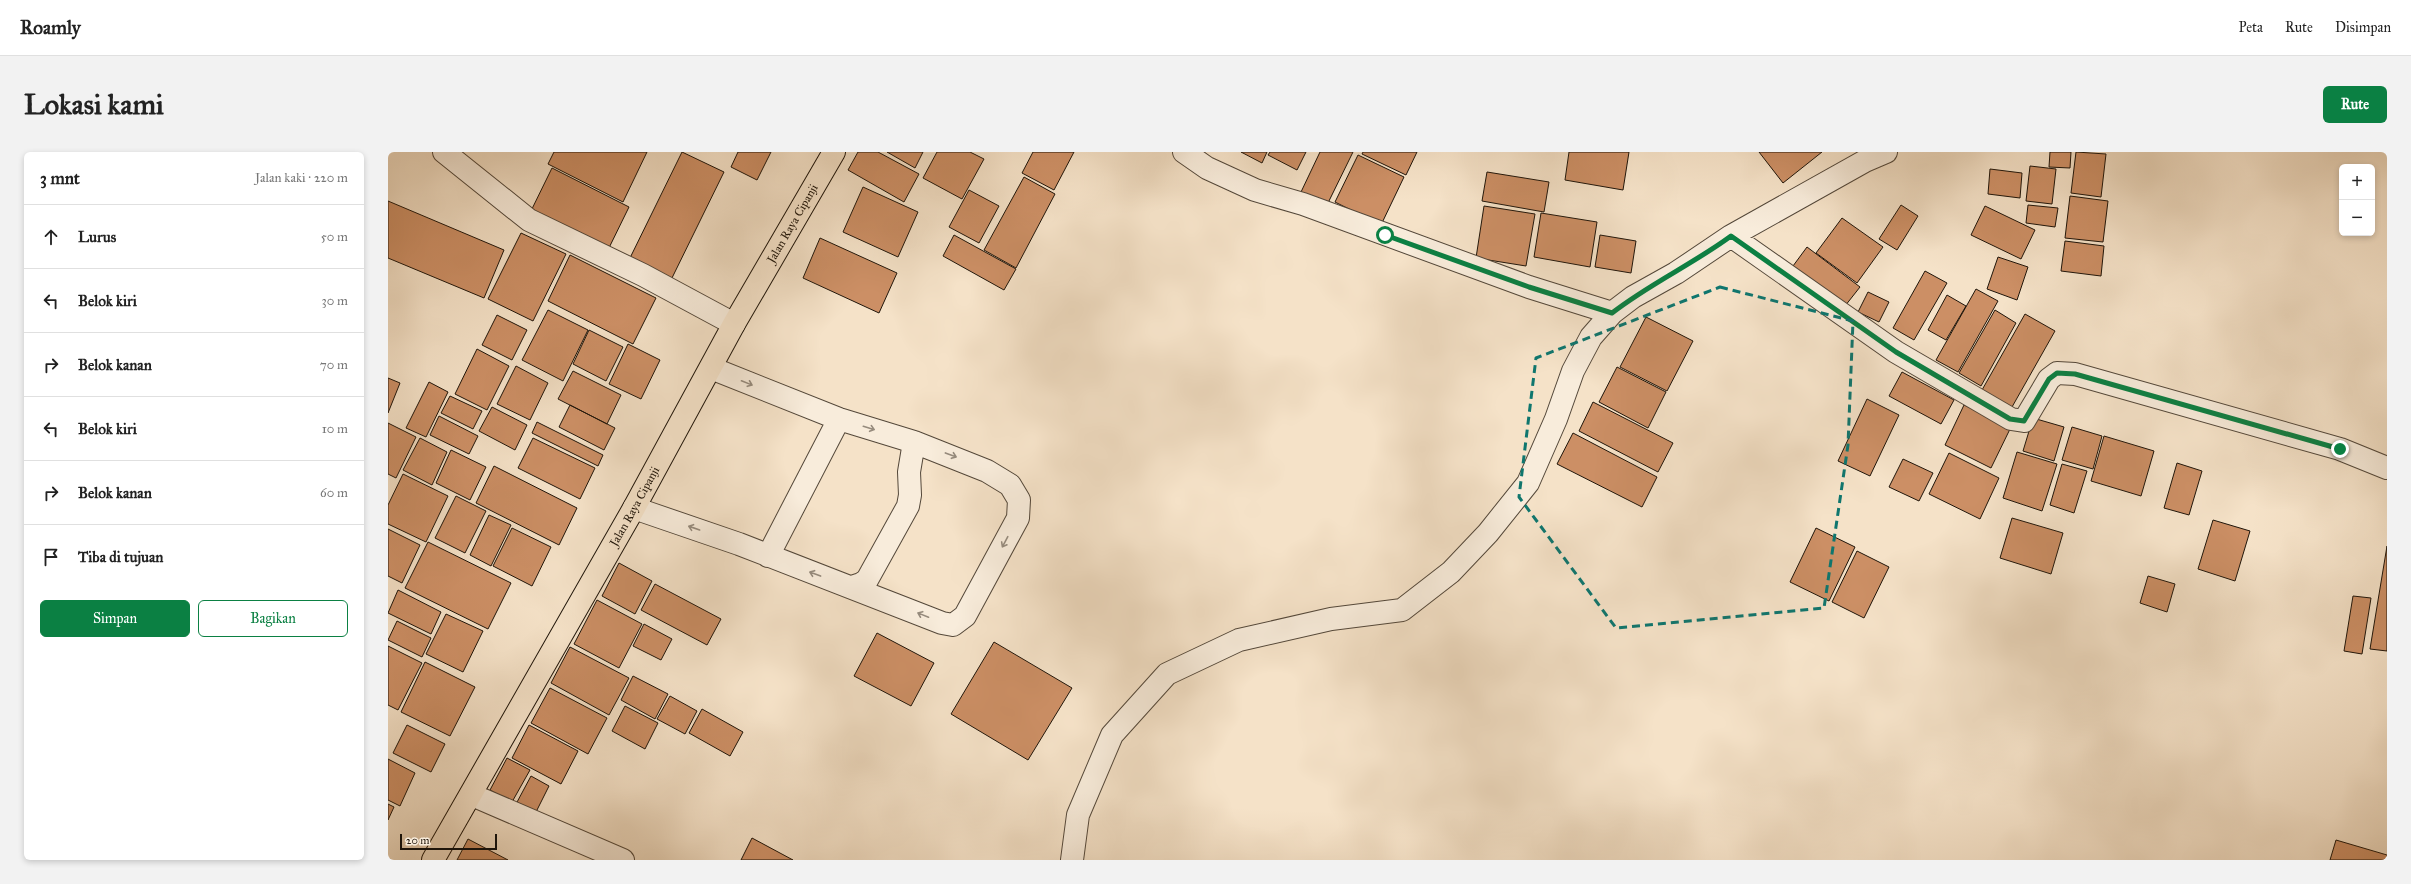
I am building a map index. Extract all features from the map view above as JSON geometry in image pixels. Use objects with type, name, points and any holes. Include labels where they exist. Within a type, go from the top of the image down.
[{"type":"main road","name":"Jalan Raya Cipanji","points":[[433,860],[472,795],[634,508],[734,324],[834,152]]},
{"type":"street","points":[[444,152],[528,220],[643,276],[734,324]]},
{"type":"street","points":[[1184,152],[1207,168],[1255,190],[1303,204],[1522,285],[1612,313]]},
{"type":"street","points":[[1072,860],[1078,815],[1112,735],[1168,674],[1239,640],[1331,619],[1402,610],[1451,572],[1488,533],[1528,483],[1556,419],[1573,371],[1590,337],[1612,313],[1633,296],[1676,273],[1731,236],[1865,161],[1886,152]]},
{"type":"street","points":[[1731,236],[1896,352],[2010,419],[2024,421],[2049,379],[2057,373],[2075,374],[2340,449],[2387,468]]},
{"type":"street","points":[[634,508],[852,587],[942,623],[953,625],[965,616],[1018,518],[1019,500],[1010,485],[966,461],[914,442],[839,419],[711,368]]},
{"type":"street","points":[[768,556],[839,419]]},
{"type":"street","points":[[852,587],[867,580],[908,506],[910,495],[908,472],[914,442]]},
{"type":"street","points":[[472,795],[623,860]]},
{"type":"highlighted area","points":[[1720,287],[1853,321],[1848,445],[1824,608],[1616,628],[1519,497],[1536,358]]},
{"type":"building","points":[[554,152],[647,152],[623,202],[548,164]]},
{"type":"building","points":[[682,152],[724,172],[670,282],[628,262]]},
{"type":"building","points":[[738,152],[771,152],[757,180],[731,167]]},
{"type":"building","points":[[858,152],[878,152],[919,174],[904,202],[848,170]]},
{"type":"building","points":[[887,152],[923,152],[915,168]]},
{"type":"building","points":[[937,152],[970,152],[984,159],[962,199],[923,178]]},
{"type":"building","points":[[1033,152],[1074,152],[1054,190],[1022,173]]},
{"type":"building","points":[[1241,152],[1267,152],[1262,163]]},
{"type":"building","points":[[1270,152],[1306,152],[1297,170],[1268,155]]},
{"type":"building","points":[[1320,152],[1353,152],[1327,205],[1301,192]]},
{"type":"building","points":[[1363,152],[1417,152],[1406,175],[1362,154]]},
{"type":"building","points":[[1569,152],[1629,152],[1623,190],[1565,180]]},
{"type":"building","points":[[1759,152],[1822,152],[1783,183]]},
{"type":"building","points":[[2050,152],[2071,152],[2070,168],[2049,167]]},
{"type":"building","points":[[2076,152],[2106,154],[2101,197],[2071,193]]},
{"type":"building","points":[[1358,155],[1404,177],[1381,225],[1335,202]]},
{"type":"building","points":[[2030,166],[2056,169],[2052,204],[2026,201]]},
{"type":"building","points":[[552,168],[629,207],[605,256],[528,217]]},
{"type":"building","points":[[1990,169],[2022,173],[2020,198],[1988,194]]},
{"type":"building","points":[[1487,172],[1549,182],[1544,212],[1482,201]]},
{"type":"building","points":[[1024,177],[1055,194],[1016,268],[984,250]]},
{"type":"building","points":[[863,187],[918,212],[898,257],[843,232]]},
{"type":"building","points":[[969,190],[999,206],[979,243],[949,227]]},
{"type":"building","points":[[2070,196],[2108,201],[2103,242],[2065,238]]},
{"type":"building","points":[[388,201],[504,250],[484,298],[388,258]]},
{"type":"building","points":[[1901,205],[1918,216],[1897,250],[1879,239]]},
{"type":"building","points":[[2028,205],[2058,208],[2055,227],[2026,223]]},
{"type":"building","points":[[1484,206],[1535,214],[1526,266],[1476,258]]},
{"type":"building","points":[[1985,206],[2035,230],[2021,259],[1971,235]]},
{"type":"building","points":[[1541,213],[1597,222],[1590,267],[1534,257]]},
{"type":"building","points":[[1842,218],[1883,247],[1857,283],[1816,253]]},
{"type":"building","points":[[521,233],[566,254],[533,321],[488,299]]},
{"type":"building","points":[[954,235],[1016,269],[1004,290],[943,256]]},
{"type":"building","points":[[1600,235],[1636,241],[1631,273],[1595,267]]},
{"type":"building","points":[[820,238],[897,273],[879,313],[803,278]]},
{"type":"building","points":[[2065,241],[2104,246],[2101,276],[2061,271]]},
{"type":"building","points":[[1807,247],[1860,287],[1845,306],[1793,266]]},
{"type":"building","points":[[570,255],[656,298],[633,344],[548,301]]},
{"type":"building","points":[[1998,257],[2028,267],[2017,300],[1987,289]]},
{"type":"building","points":[[1925,271],[1947,283],[1914,340],[1893,328]]},
{"type":"building","points":[[1976,289],[1998,301],[1958,372],[1936,360]]},
{"type":"building","points":[[1868,292],[1889,302],[1879,322],[1858,312]]},
{"type":"building","points":[[1947,295],[1966,306],[1946,340],[1928,330]]},
{"type":"building","points":[[548,310],[588,330],[563,381],[522,360]]},
{"type":"building","points":[[1995,310],[2016,323],[1981,386],[1959,373]]},
{"type":"building","points":[[2025,314],[2055,331],[2012,407],[1982,390]]},
{"type":"building","points":[[497,315],[527,330],[512,360],[482,345]]},
{"type":"building","points":[[1646,317],[1693,341],[1667,391],[1620,367]]},
{"type":"building","points":[[589,330],[623,347],[606,381],[573,364]]},
{"type":"building","points":[[628,344],[660,360],[641,399],[609,384]]},
{"type":"building","points":[[477,349],[509,366],[487,410],[455,394]]},
{"type":"building","points":[[516,366],[548,383],[530,420],[497,404]]},
{"type":"building","points":[[1617,367],[1666,392],[1648,428],[1599,402]]},
{"type":"building","points":[[573,371],[621,395],[607,424],[558,399]]},
{"type":"building","points":[[1902,372],[1954,400],[1941,424],[1889,396]]},
{"type":"building","points":[[388,378],[400,383],[388,413]]},
{"type":"building","points":[[429,382],[448,392],[426,437],[406,428]]},
{"type":"building","points":[[450,396],[482,411],[473,429],[441,413]]},
{"type":"building","points":[[1867,399],[1899,415],[1870,476],[1838,461]]},
{"type":"building","points":[[1593,402],[1673,443],[1658,472],[1579,431]]},
{"type":"building","points":[[570,405],[615,428],[604,450],[559,427]]},
{"type":"building","points":[[1964,405],[2011,427],[1991,468],[1945,445]]},
{"type":"building","points":[[492,407],[527,425],[515,450],[479,431]]},
{"type":"building","points":[[439,416],[478,436],[469,454],[430,435]]},
{"type":"building","points":[[2033,418],[2064,427],[2054,461],[2023,451]]},
{"type":"building","points":[[537,422],[603,455],[598,466],[532,433]]},
{"type":"building","points":[[388,423],[416,437],[396,478],[388,474]]},
{"type":"building","points":[[2072,427],[2102,436],[2093,469],[2062,460]]},
{"type":"building","points":[[1573,433],[1657,477],[1642,507],[1557,464]]},
{"type":"building","points":[[2104,436],[2154,451],[2141,496],[2091,481]]},
{"type":"building","points":[[420,438],[447,452],[432,485],[403,470]]},
{"type":"building","points":[[533,438],[595,468],[580,499],[518,468]]},
{"type":"building","points":[[451,450],[486,467],[470,500],[436,483]]},
{"type":"building","points":[[2017,452],[2057,464],[2042,511],[2003,498]]},
{"type":"building","points":[[1949,453],[1999,478],[1980,519],[1929,494]]},
{"type":"building","points":[[1903,459],[1933,473],[1919,501],[1889,487]]},
{"type":"building","points":[[2177,463],[2202,471],[2189,515],[2164,508]]},
{"type":"building","points":[[2062,464],[2087,471],[2074,513],[2050,505]]},
{"type":"building","points":[[494,466],[577,508],[559,545],[476,503]]},
{"type":"building","points":[[403,474],[448,496],[426,542],[388,524],[388,505]]},
{"type":"building","points":[[456,496],[486,511],[465,553],[435,538]]},
{"type":"building","points":[[489,515],[511,525],[491,566],[470,555]]},
{"type":"building","points":[[2012,518],[2063,533],[2051,574],[2000,558]]},
{"type":"building","points":[[2213,520],[2250,531],[2235,581],[2198,569]]},
{"type":"building","points":[[512,528],[551,547],[532,586],[493,566]]},
{"type":"building","points":[[1816,528],[1855,547],[1829,601],[1790,582]]},
{"type":"building","points":[[388,529],[420,545],[402,583],[388,576]]},
{"type":"building","points":[[428,542],[511,583],[488,629],[405,588]]},
{"type":"building","points":[[2387,546],[2387,651],[2370,649]]},
{"type":"building","points":[[1857,551],[1889,567],[1864,618],[1832,602]]},
{"type":"building","points":[[619,563],[652,581],[635,614],[602,596]]},
{"type":"building","points":[[2148,576],[2175,584],[2167,612],[2140,603]]},
{"type":"building","points":[[655,584],[721,619],[707,645],[641,610]]},
{"type":"building","points":[[398,590],[441,612],[431,634],[388,613]]},
{"type":"building","points":[[2353,596],[2371,598],[2362,654],[2344,651]]},
{"type":"building","points":[[597,600],[642,624],[619,668],[574,644]]},
{"type":"building","points":[[446,614],[483,631],[463,672],[426,654]]},
{"type":"building","points":[[397,621],[431,638],[422,657],[388,640]]},
{"type":"building","points":[[644,624],[672,639],[661,660],[633,646]]},
{"type":"building","points":[[877,633],[934,663],[911,706],[854,676]]},
{"type":"building","points":[[994,642],[1072,688],[1028,760],[951,714]]},
{"type":"building","points":[[388,646],[422,663],[398,710],[388,705]]},
{"type":"building","points":[[570,647],[629,678],[609,715],[551,683]]},
{"type":"building","points":[[425,662],[475,687],[450,736],[401,712]]},
{"type":"building","points":[[633,676],[668,694],[655,719],[621,700]]},
{"type":"building","points":[[550,688],[607,718],[588,754],[531,723]]},
{"type":"building","points":[[670,696],[697,711],[685,734],[657,719]]},
{"type":"building","points":[[625,706],[658,723],[645,749],[612,731]]},
{"type":"building","points":[[702,709],[743,732],[730,756],[689,733]]},
{"type":"building","points":[[407,725],[445,744],[431,772],[393,753]]},
{"type":"building","points":[[529,725],[578,751],[561,784],[512,758]]},
{"type":"building","points":[[507,758],[530,770],[512,802],[490,790]]},
{"type":"building","points":[[388,759],[415,773],[400,806],[388,800]]},
{"type":"building","points":[[531,776],[549,786],[535,814],[516,804]]},
{"type":"building","points":[[388,804],[394,807],[388,820]]},
{"type":"building","points":[[752,838],[793,860],[741,860]]},
{"type":"building","points":[[468,839],[508,860],[457,860]]},
{"type":"building","points":[[2336,840],[2387,855],[2387,860],[2330,860]]},
{"type":"route","points":[[1385,235],[1529,287],[1612,313],[1633,296],[1676,273],[1731,236],[1755,255],[1896,352],[1974,396],[2010,419],[2024,421],[2031,412],[2049,379],[2057,373],[2075,374],[2210,414],[2340,449]]}]
